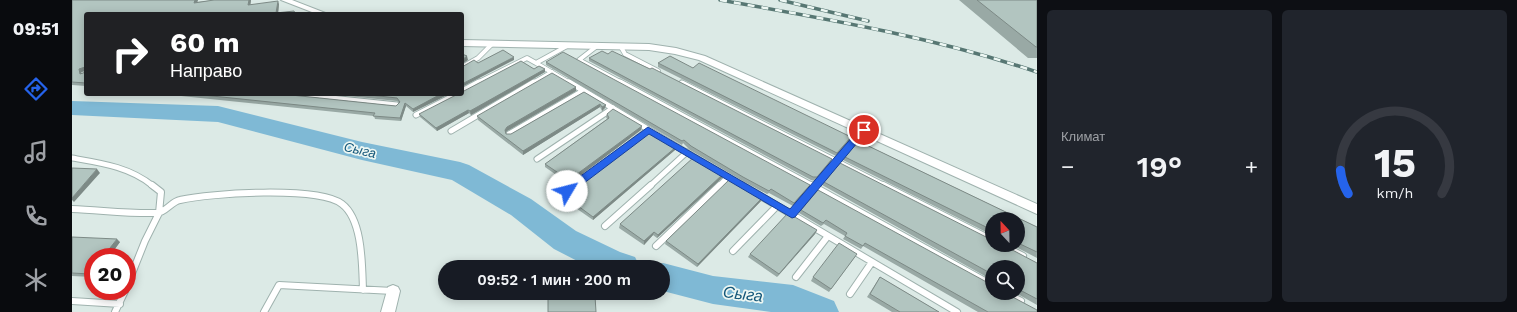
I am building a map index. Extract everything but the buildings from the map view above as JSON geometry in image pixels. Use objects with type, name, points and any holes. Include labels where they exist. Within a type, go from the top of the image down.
[{"type":"street","points":[[285,0],[318,12]]},
{"type":"street","points":[[464,43],[649,47],[676,51],[702,58],[1037,209]]},
{"type":"street","points":[[388,312],[393,291]]},
{"type":"lane","points":[[464,66],[478,58],[492,44]]},
{"type":"lane","points":[[536,63],[568,46]]},
{"type":"lane","points":[[597,46],[579,60],[815,187],[985,281]]},
{"type":"lane","points":[[621,47],[625,54],[660,72]]},
{"type":"lane","points":[[464,90],[527,58],[957,312]]},
{"type":"lane","points":[[451,131],[552,72]]},
{"type":"lane","points":[[675,79],[838,160],[985,236]]},
{"type":"lane","points":[[509,134],[583,91]]},
{"type":"lane","points":[[312,96],[397,105]]},
{"type":"lane","points":[[416,115],[453,96]]},
{"type":"lane","points":[[537,159],[613,108]]},
{"type":"lane","points":[[567,191],[648,130]]},
{"type":"lane","points":[[792,214],[864,130]]},
{"type":"lane","points":[[605,226],[687,152]]},
{"type":"lane","points":[[72,158],[106,164],[140,175],[162,192],[159,213],[136,264]]},
{"type":"lane","points":[[656,246],[728,177]]},
{"type":"lane","points":[[72,209],[159,213],[178,200],[238,192],[299,194],[327,198],[342,204],[355,222],[361,253],[363,290]]},
{"type":"lane","points":[[733,251],[777,206]]},
{"type":"lane","points":[[796,277],[828,236]]},
{"type":"lane","points":[[1015,252],[1030,260]]},
{"type":"lane","points":[[850,294],[872,262]]},
{"type":"lane","points":[[264,312],[279,286],[393,291]]},
{"type":"lane","points":[[115,312],[122,300]]},
{"type":"lane","points":[[1018,300],[1031,307]]},
{"type":"lane","points":[[72,301],[120,304]]},
{"type":"waterway","name":"Сыга","points":[[72,108],[218,114],[362,151],[460,172],[521,207],[565,240],[605,260]]},
{"type":"waterway","name":"Сыга","points":[[670,279],[713,290],[793,300],[822,312]]},
{"type":"railway","points":[[720,0],[880,30],[959,49],[1037,72]]},
{"type":"railway","points":[[780,0],[868,21]]},
{"type":"route","points":[[567,191],[648,130],[792,214],[864,130]]}]
